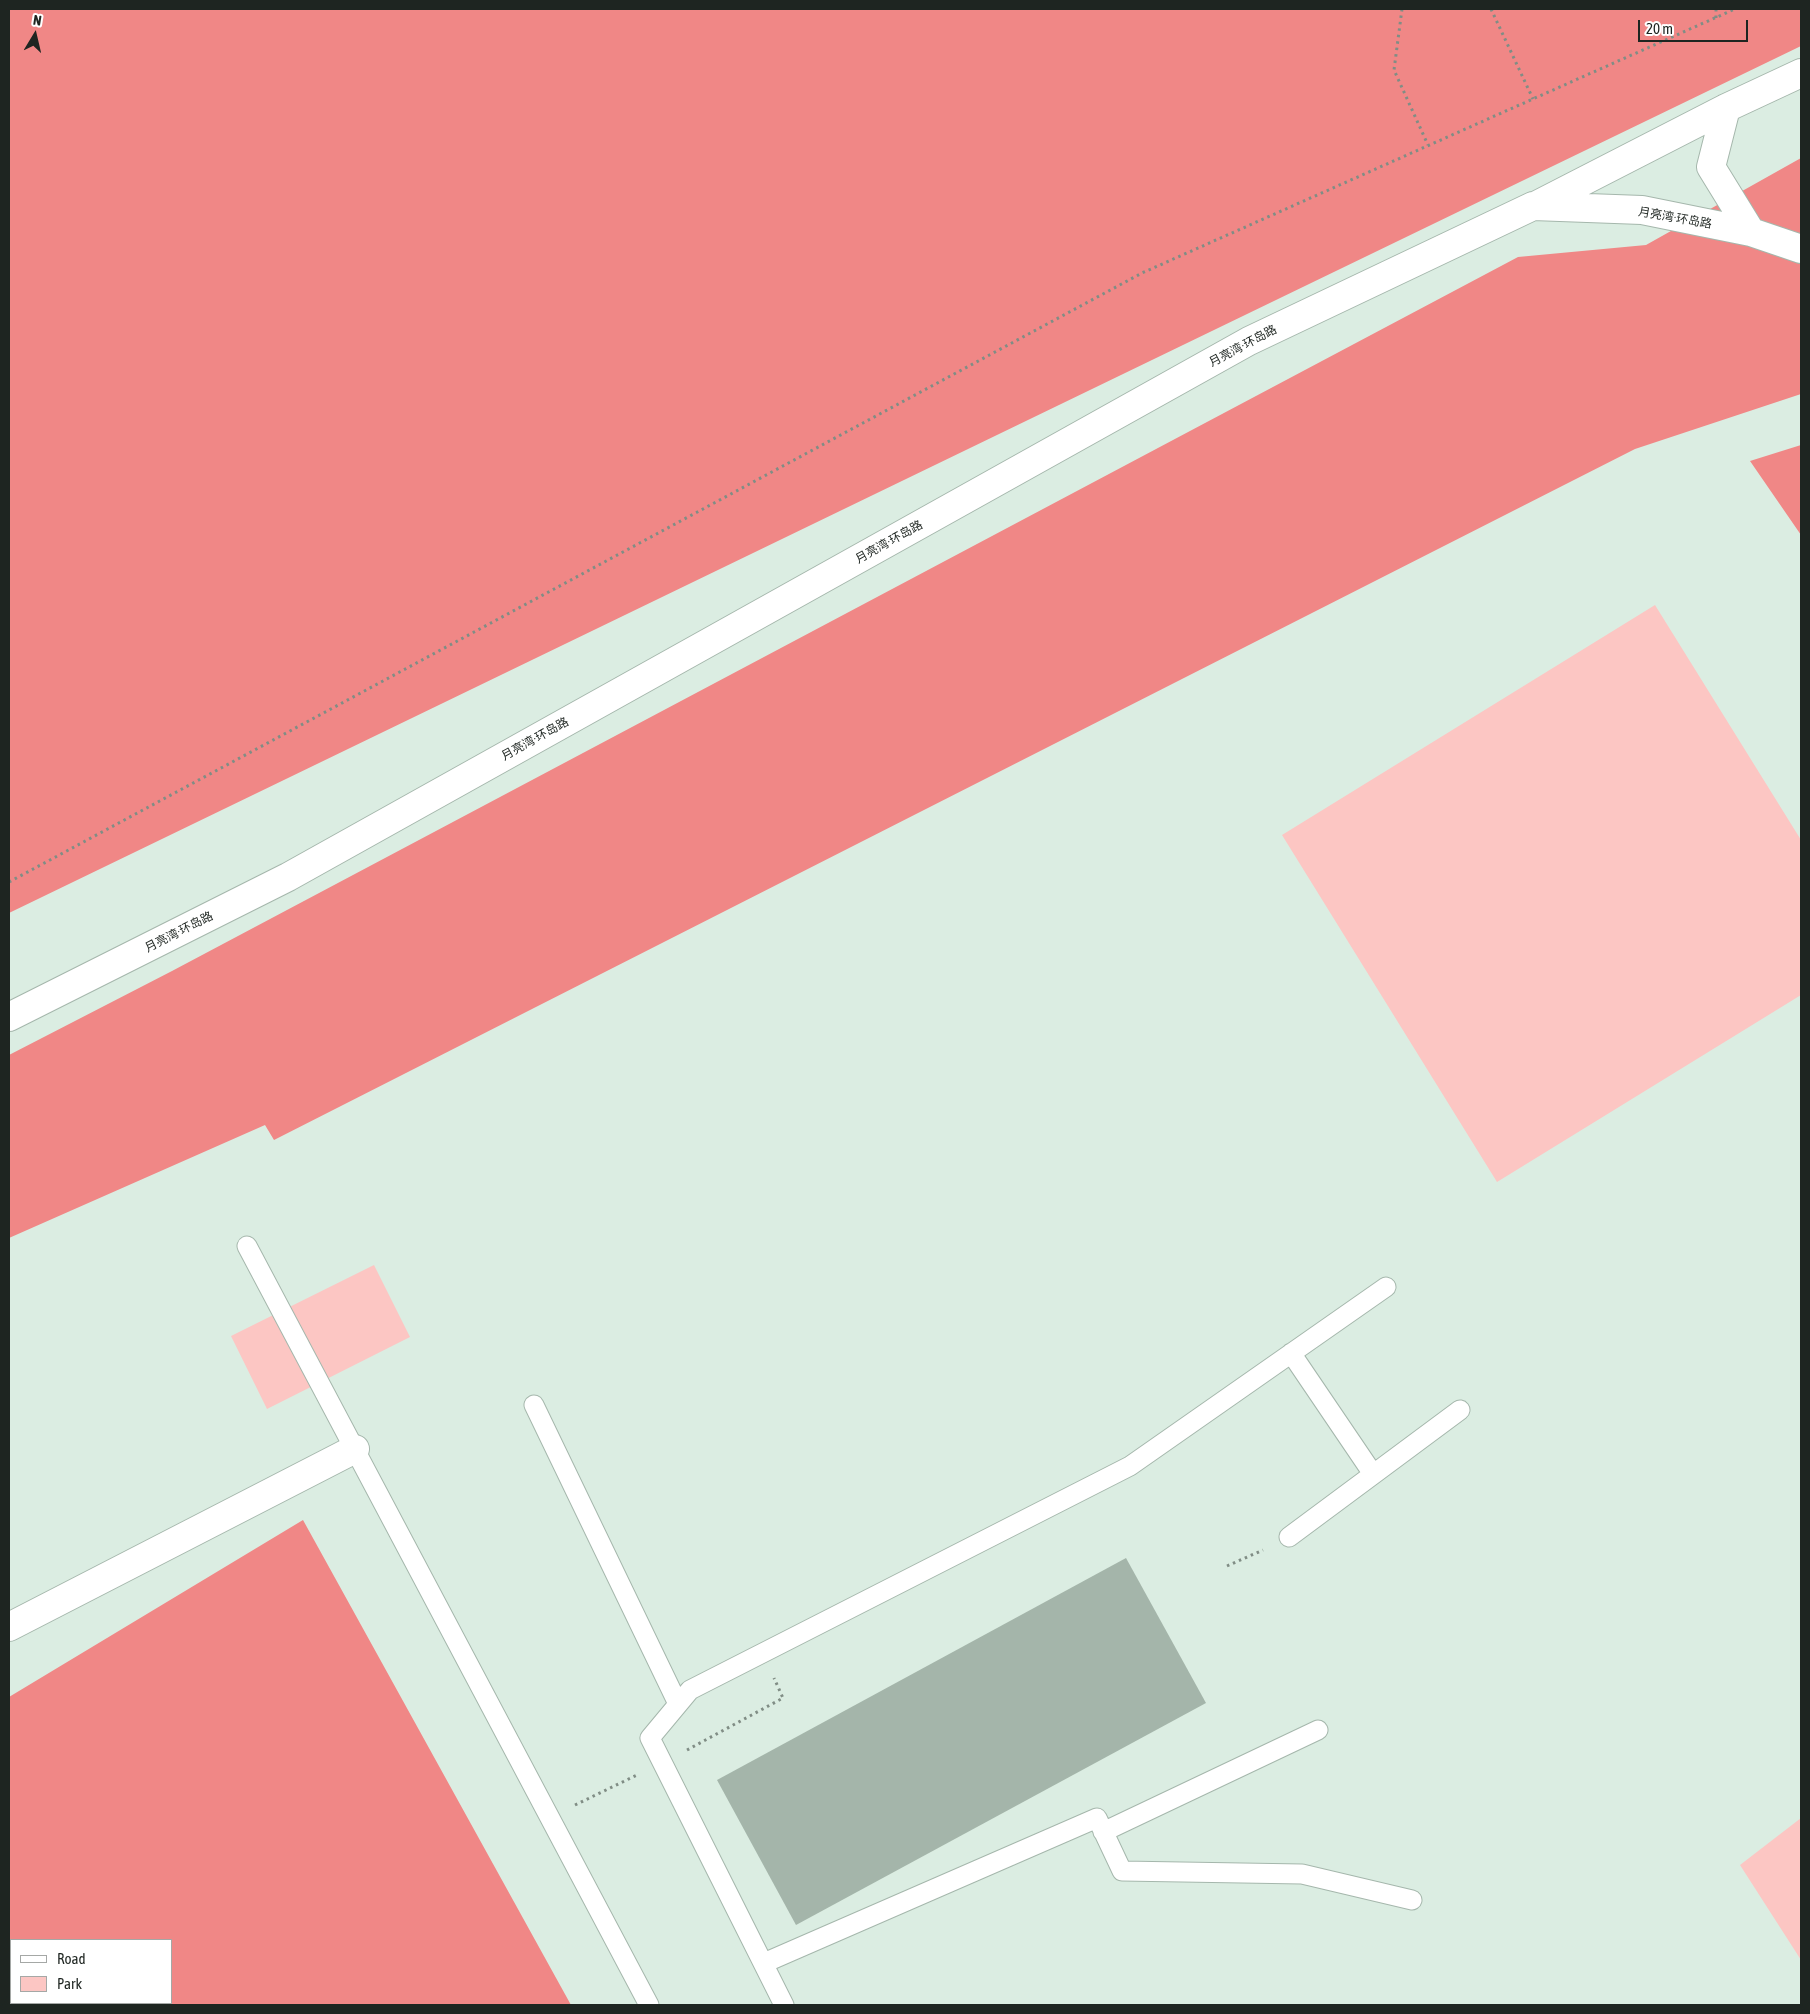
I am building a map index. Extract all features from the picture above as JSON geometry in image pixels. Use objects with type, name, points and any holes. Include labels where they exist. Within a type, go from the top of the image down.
[{"type":"street","points":[[1533,206],[1726,108],[1801,73]]},
{"type":"street","points":[[1726,108],[1711,167],[1752,232]]},
{"type":"street","name":"月亮湾·环岛路","points":[[9,1017],[288,877],[1249,341],[1533,206],[1642,210],[1752,232],[1801,249]]},
{"type":"street","points":[[9,1627],[355,1449]]},
{"type":"lane","points":[[247,1246],[649,2005]]},
{"type":"lane","points":[[784,2005],[650,1738],[678,1704],[690,1690],[1130,1466],[1386,1287]]},
{"type":"lane","points":[[1291,1353],[1373,1474]]},
{"type":"lane","points":[[534,1405],[678,1704]]},
{"type":"lane","points":[[1289,1537],[1460,1410]]},
{"type":"lane","points":[[1104,1832],[1318,1730]]},
{"type":"lane","points":[[764,1963],[1097,1818],[1122,1871],[1302,1874],[1412,1900]]},
{"type":"path","points":[[1402,9],[1394,70],[1428,145]]},
{"type":"path","points":[[1491,9],[1533,99]]},
{"type":"path","points":[[1716,9],[1716,18]]},
{"type":"path","points":[[9,882],[1142,273],[1736,9]]},
{"type":"path","points":[[1227,1566],[1289,1537]]},
{"type":"green space","points":[[1655,605],[1801,840],[1801,995],[1497,1182],[1282,835]]},
{"type":"green space","points":[[374,1265],[410,1337],[267,1409],[231,1336]]},
{"type":"green space","points":[[1801,1818],[1801,1960],[1740,1865]]},
{"type":"shaded area","points":[[9,9],[1801,9],[1801,46],[9,913]]},
{"type":"shaded area","points":[[1801,158],[1801,394],[1635,449],[274,1140],[265,1125],[9,1238],[9,1055],[172,971],[1518,257],[1646,245]]},
{"type":"shaded area","points":[[1801,445],[1801,535],[1750,461]]},
{"type":"shaded area","points":[[303,1520],[571,2005],[104,2004],[172,2004],[172,1939],[10,1939],[9,1990],[9,1697]]},
{"type":"building","points":[[1126,1558],[1206,1703],[796,1925],[717,1780]]}]
